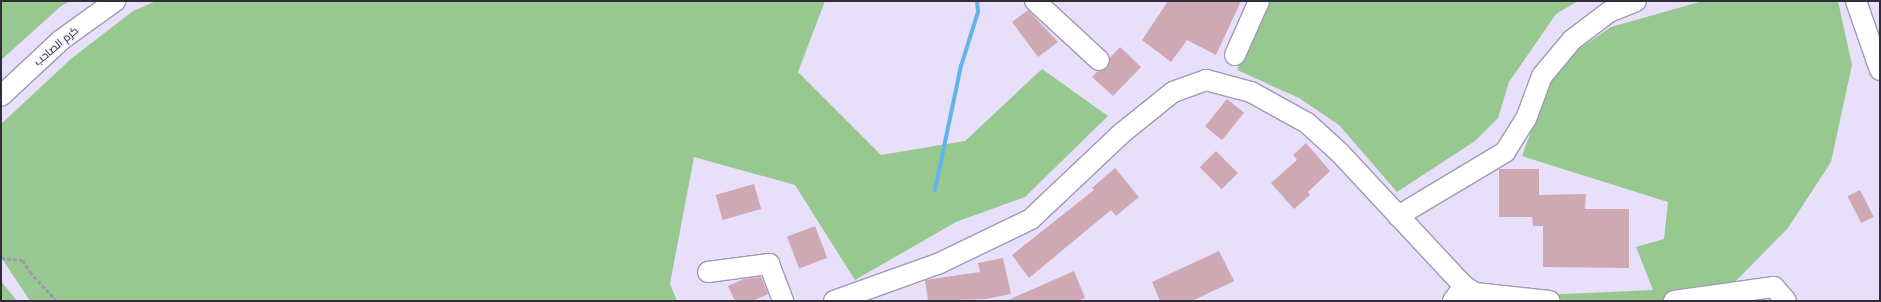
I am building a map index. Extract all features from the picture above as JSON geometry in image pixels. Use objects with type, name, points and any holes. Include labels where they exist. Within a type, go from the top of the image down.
[{"type":"street","name":"كرم الصاحب","points":[[1,96],[61,40],[115,1]]},
{"type":"street","points":[[1035,1],[1099,60]]},
{"type":"street","points":[[1235,55],[1259,1]]},
{"type":"street","points":[[1398,216],[1505,152],[1526,119],[1542,76],[1572,40],[1609,12],[1636,1]]},
{"type":"street","points":[[1856,1],[1880,70]]},
{"type":"street","points":[[834,301],[940,263],[1031,219],[1122,133],[1172,92],[1206,80],[1251,92],[1307,123],[1339,152],[1398,216],[1458,293],[1475,293],[1550,301]]},
{"type":"street","points":[[708,272],[769,264],[783,301]]},
{"type":"street","points":[[1674,301],[1774,287],[1786,301]]},
{"type":"path","points":[[1,258],[23,260],[30,272],[57,301]]},
{"type":"green space","points":[[1,1],[70,1],[60,7],[1,60]]},
{"type":"green space","points":[[156,1],[825,1],[798,72],[881,155],[965,141],[1042,69],[1108,116],[1025,197],[956,222],[855,280],[795,185],[694,157],[670,284],[677,301],[30,301],[1,257],[1,124],[72,58],[133,11]]},
{"type":"green space","points":[[1265,1],[1578,1],[1556,14],[1509,82],[1498,118],[1475,141],[1397,192],[1339,125],[1299,98],[1237,70]]},
{"type":"green space","points":[[1703,1],[1838,1],[1852,65],[1831,162],[1788,228],[1716,301],[1466,301],[1472,298],[1653,290],[1636,247],[1664,239],[1668,202],[1522,156],[1545,93],[1566,58],[1611,27]]},
{"type":"green space","points":[[1,281],[17,301],[1,301]]},
{"type":"building","points":[[1168,1],[1241,1],[1216,55],[1187,40],[1171,62],[1142,40]]},
{"type":"building","points":[[1028,10],[1058,42],[1038,57],[1012,22]]},
{"type":"building","points":[[1120,47],[1141,67],[1113,96],[1092,77],[1098,71],[1107,68],[1110,58]]},
{"type":"building","points":[[1227,99],[1244,113],[1222,140],[1205,126]]},
{"type":"building","points":[[1306,143],[1330,171],[1308,192],[1310,195],[1294,209],[1271,183],[1297,160],[1293,155]]},
{"type":"building","points":[[1216,151],[1238,173],[1222,189],[1200,167]]},
{"type":"building","points":[[1115,168],[1139,197],[1116,216],[1111,210],[1029,278],[1012,255],[1094,190],[1092,188]]},
{"type":"building","points":[[1499,169],[1539,169],[1539,195],[1586,194],[1585,209],[1629,209],[1629,268],[1543,267],[1543,226],[1533,226],[1532,217],[1499,217]]},
{"type":"building","points":[[754,184],[761,209],[723,220],[716,195]]},
{"type":"building","points":[[1860,190],[1874,217],[1861,223],[1848,196]]},
{"type":"building","points":[[815,226],[827,258],[799,268],[787,237]]},
{"type":"building","points":[[1219,251],[1234,281],[1192,301],[1160,301],[1152,282]]},
{"type":"building","points":[[1003,258],[1011,294],[986,299],[928,301],[925,280],[980,272],[978,263]]},
{"type":"building","points":[[1074,271],[1085,298],[1078,301],[1006,301]]},
{"type":"building","points":[[761,277],[768,294],[753,301],[735,301],[728,286],[744,279]]},
{"type":"waterway","points":[[935,190],[961,66],[978,12],[977,1]]}]
